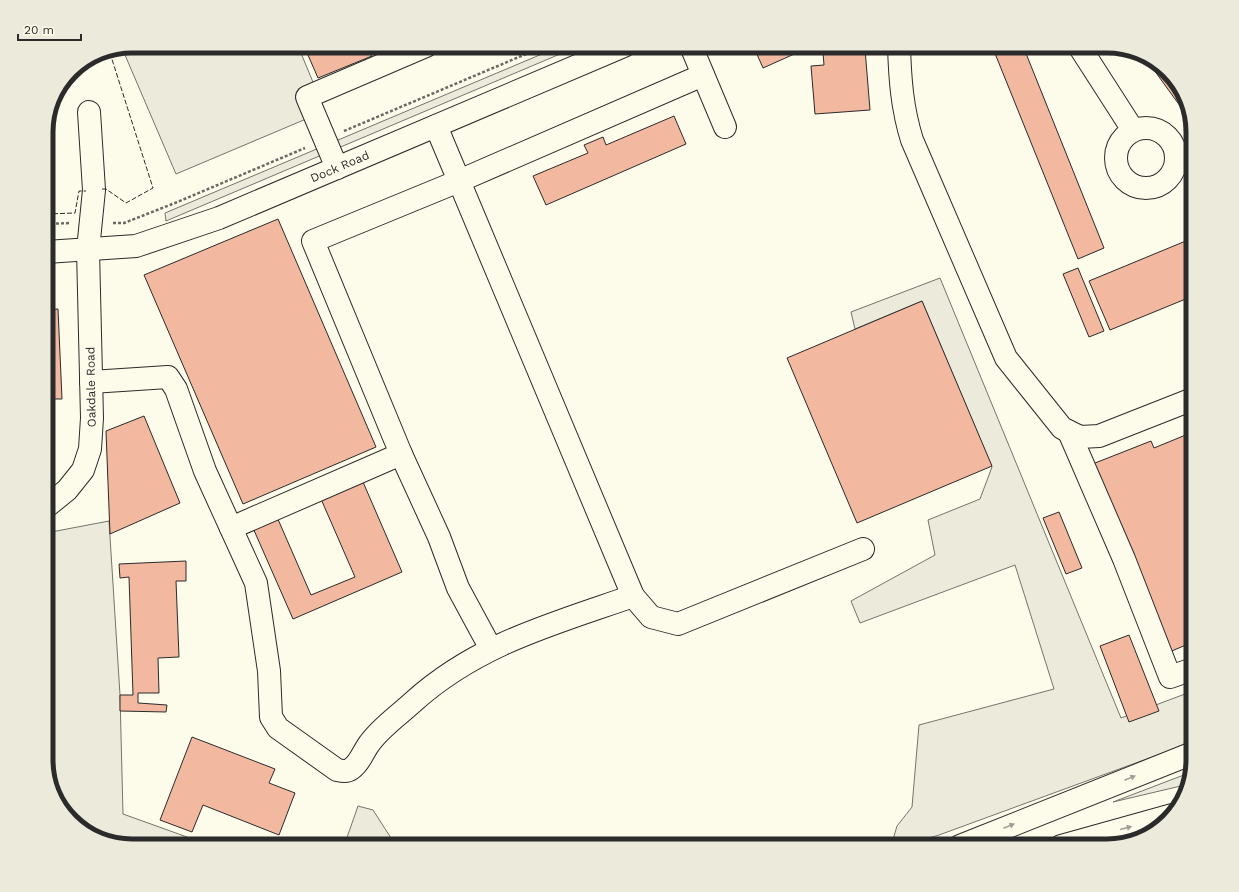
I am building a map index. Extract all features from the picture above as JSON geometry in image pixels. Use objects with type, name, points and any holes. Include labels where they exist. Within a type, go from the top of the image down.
[{"type":"main road","points":[[337,168],[307,97],[410,53]]},
{"type":"main road","name":"Dock Road","points":[[53,252],[136,246],[219,218],[608,53]]},
{"type":"main road","points":[[695,53],[725,126]]},
{"type":"main road","points":[[899,53],[900,84],[904,115],[912,140],[1006,358],[1062,428],[1080,437],[1099,436],[1186,402]]},
{"type":"main road","points":[[1084,53],[1133,130]]},
{"type":"main road","points":[[491,649],[458,588],[439,537],[401,454],[313,241],[704,75]]},
{"type":"main road","name":"Oakdale Road","points":[[53,502],[68,490],[83,470],[90,449],[92,418],[88,250],[94,190],[89,112]]},
{"type":"main road","points":[[436,126],[633,596],[651,618],[678,624],[863,549]]},
{"type":"main road","points":[[91,382],[168,377],[176,389],[205,471],[256,583],[269,671],[271,717],[278,728],[337,770],[345,771],[352,768],[369,743],[417,698],[470,660],[516,636],[633,596]]},
{"type":"main road","points":[[1069,432],[1124,559],[1170,677],[1186,671]]},
{"type":"main road","points":[[231,528],[401,454]]},
{"type":"main road","points":[[978,839],[1186,756]]},
{"type":"main road","points":[[1087,839],[1159,820]]},
{"type":"path","points":[[53,224],[124,223],[325,140],[529,53]]},
{"type":"shaded area","points":[[301,53],[325,111],[176,174],[124,54]]},
{"type":"shaded area","points":[[544,53],[562,53],[166,221],[165,213]]},
{"type":"shaded area","points":[[940,278],[1121,718],[1186,694],[1186,745],[939,835],[926,839],[893,839],[897,826],[912,807],[919,725],[1054,689],[1015,565],[860,623],[851,601],[935,555],[928,520],[980,499],[992,467],[922,301],[855,329],[851,312]]},
{"type":"shaded area","points":[[109,521],[120,695],[123,814],[193,839],[126,839],[106,835],[84,823],[76,816],[61,795],[53,766],[53,532]]},
{"type":"shaded area","points":[[1184,775],[1182,786],[1113,802]]},
{"type":"shaded area","points":[[358,806],[373,810],[391,838],[419,839],[346,839]]},
{"type":"building","points":[[307,53],[371,53],[372,56],[318,78]]},
{"type":"building","points":[[756,53],[797,53],[763,68]]},
{"type":"building","points":[[823,53],[865,53],[870,110],[815,114],[811,66],[824,65]]},
{"type":"building","points":[[995,53],[1026,53],[1104,248],[1078,259]]},
{"type":"building","points":[[1151,66],[1173,88],[1183,110]]},
{"type":"building","points":[[674,116],[686,144],[546,205],[533,176],[588,153],[584,145],[603,137],[606,145]]},
{"type":"building","points":[[278,219],[376,447],[243,504],[144,275]]},
{"type":"building","points":[[1186,241],[1186,299],[1110,330],[1089,281]]},
{"type":"building","points":[[1078,268],[1104,331],[1089,337],[1063,274]]},
{"type":"building","points":[[922,301],[992,466],[857,523],[787,358]]},
{"type":"building","points":[[53,309],[58,309],[62,399],[53,399]]},
{"type":"building","points":[[144,416],[180,503],[110,534],[106,431]]},
{"type":"building","points":[[1186,435],[1186,645],[1167,653],[1090,465],[1151,441],[1154,448]]},
{"type":"building","points":[[363,482],[402,572],[293,619],[253,528],[277,517],[311,595],[355,577],[321,499]]},
{"type":"building","points":[[1059,512],[1082,568],[1066,574],[1043,518]]},
{"type":"building","points":[[186,561],[186,581],[176,581],[179,657],[158,658],[159,693],[138,693],[138,703],[167,705],[166,712],[120,711],[120,695],[133,695],[129,577],[120,578],[119,564]]},
{"type":"building","points":[[1129,635],[1159,711],[1129,722],[1100,646]]},
{"type":"building","points":[[192,737],[275,769],[269,783],[295,793],[279,835],[203,805],[192,832],[160,820]]},
{"type":"fence","points":[[102,189],[106,189],[126,203],[153,188],[111,56]]},
{"type":"fence","points":[[53,214],[75,213],[79,191],[86,191]]}]
